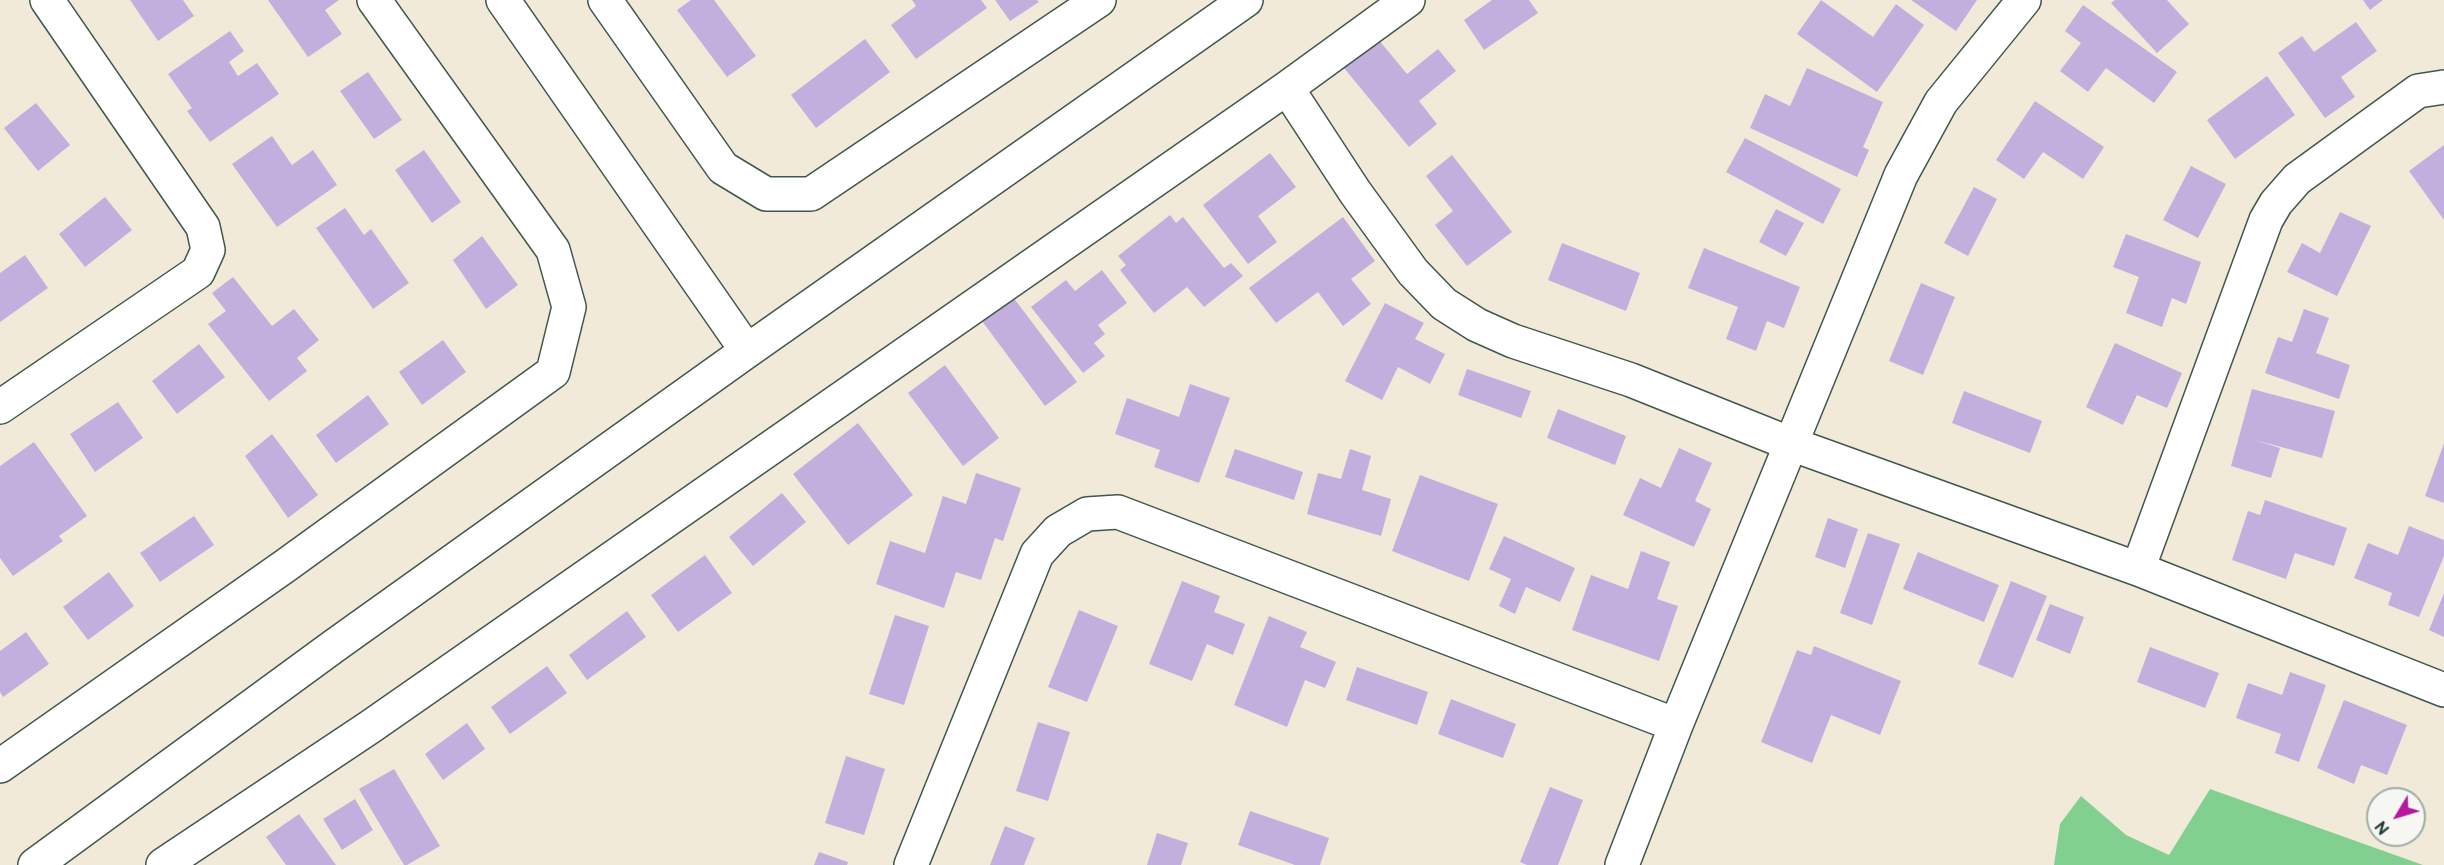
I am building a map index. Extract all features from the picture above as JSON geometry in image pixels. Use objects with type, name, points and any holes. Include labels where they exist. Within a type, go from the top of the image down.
[{"type":"street","points":[[0,407],[198,272],[208,250],[203,226],[48,0]]},
{"type":"street","points":[[0,766],[285,566],[553,372],[569,306],[553,250],[374,0]]},
{"type":"street","points":[[503,0],[747,351]]},
{"type":"street","points":[[605,0],[723,168],[766,194],[811,194],[1099,0]]},
{"type":"street","points":[[35,865],[334,646],[747,351],[1246,0]]},
{"type":"street","points":[[164,865],[370,727],[1287,88],[1408,0]]},
{"type":"street","points":[[1622,865],[1676,725],[1901,175],[1941,102],[2024,0]]},
{"type":"street","points":[[2138,569],[2266,220],[2276,203],[2297,179],[2418,91],[2444,87]]},
{"type":"street","points":[[1287,88],[1355,192],[1413,272],[1444,304],[1478,326],[1513,341],[1631,380],[1791,444],[2138,569],[2444,690]]},
{"type":"street","points":[[911,865],[1036,554],[1058,531],[1086,514],[1118,512],[1676,725]]},
{"type":"green space","points":[[2210,789],[2366,845],[2366,847],[2373,847],[2423,865],[2054,865],[2060,824],[2081,796],[2126,835],[2169,855]]},
{"type":"building","points":[[130,0],[183,0],[194,16],[158,41]]},
{"type":"building","points":[[268,0],[339,0],[325,10],[342,34],[308,57]]},
{"type":"building","points":[[691,0],[714,0],[756,56],[727,77],[677,10]]},
{"type":"building","points":[[912,0],[981,0],[987,8],[916,59],[891,25],[916,6]]},
{"type":"building","points":[[995,0],[1037,0],[1039,2],[1010,21]]},
{"type":"building","points":[[1492,0],[1529,0],[1538,13],[1484,50],[1464,20]]},
{"type":"building","points":[[1821,0],[1873,37],[1896,4],[1924,25],[1877,92],[1797,34]]},
{"type":"building","points":[[1911,0],[1977,0],[1956,31]]},
{"type":"building","points":[[2115,0],[2167,0],[2189,24],[2157,53],[2111,3]]},
{"type":"building","points":[[2363,0],[2383,0],[2370,10]]},
{"type":"building","points":[[2083,5],[2177,72],[2154,103],[2106,68],[2088,92],[2060,71],[2081,43],[2065,31]]},
{"type":"building","points":[[2356,22],[2377,51],[2341,77],[2355,97],[2325,118],[2278,53],[2302,36],[2314,52]]},
{"type":"building","points":[[230,31],[244,51],[229,62],[238,76],[257,63],[279,94],[210,142],[187,111],[192,108],[168,74]]},
{"type":"building","points":[[865,39],[890,72],[816,128],[791,95]]},
{"type":"building","points":[[1378,39],[1407,74],[1438,49],[1456,71],[1419,101],[1437,124],[1409,147],[1344,68]]},
{"type":"building","points":[[1807,68],[1883,102],[1863,147],[1869,150],[1857,177],[1750,128],[1765,94],[1790,106]]},
{"type":"building","points":[[368,72],[402,120],[374,139],[340,91]]},
{"type":"building","points":[[2267,76],[2295,115],[2235,159],[2207,120]]},
{"type":"building","points":[[2035,101],[2104,147],[2083,179],[2043,152],[2024,179],[1996,160]]},
{"type":"building","points":[[36,103],[70,145],[38,171],[4,128]]},
{"type":"building","points":[[272,136],[292,165],[313,150],[337,185],[277,227],[232,164]]},
{"type":"building","points":[[1745,138],[1841,189],[1823,224],[1726,172]]},
{"type":"building","points":[[2444,145],[2444,220],[2409,171]]},
{"type":"building","points":[[424,150],[461,202],[432,223],[395,170]]},
{"type":"building","points":[[1270,153],[1296,187],[1258,216],[1277,242],[1248,264],[1203,205]]},
{"type":"building","points":[[1452,155],[1512,232],[1467,266],[1435,225],[1453,211],[1426,176]]},
{"type":"building","points":[[2191,166],[2226,184],[2198,238],[2163,220]]},
{"type":"building","points":[[1974,187],[1997,199],[1968,256],[1944,243]]},
{"type":"building","points":[[105,197],[132,230],[85,267],[59,234]]},
{"type":"building","points":[[345,208],[364,235],[371,229],[409,283],[373,309],[316,228]]},
{"type":"building","points":[[1776,209],[1804,223],[1786,256],[1759,242]]},
{"type":"building","points":[[2340,212],[2371,226],[2337,296],[2287,272],[2302,243],[2320,253]]},
{"type":"building","points":[[1170,215],[1176,223],[1183,217],[1224,268],[1231,263],[1243,276],[1204,307],[1187,287],[1154,313],[1120,270],[1126,265],[1118,256]]},
{"type":"building","points":[[1343,217],[1375,261],[1351,279],[1371,304],[1343,326],[1318,292],[1276,323],[1249,288]]},
{"type":"building","points":[[2126,234],[2201,262],[2186,304],[2172,298],[2162,327],[2126,313],[2139,277],[2113,267]]},
{"type":"building","points":[[482,236],[518,285],[486,309],[453,260]]},
{"type":"building","points":[[1562,243],[1640,273],[1626,311],[1548,280]]},
{"type":"building","points":[[1704,248],[1800,287],[1784,328],[1767,321],[1756,351],[1726,339],[1738,307],[1688,288]]},
{"type":"building","points":[[25,255],[48,288],[0,322],[0,273]]},
{"type":"building","points":[[1102,270],[1127,303],[1098,325],[1105,334],[1094,343],[1105,356],[1083,373],[1031,307],[1066,280],[1075,291]]},
{"type":"building","points":[[233,277],[272,326],[294,309],[319,340],[297,358],[307,371],[269,401],[208,324],[226,311],[212,293]]},
{"type":"building","points":[[1921,283],[1955,297],[1923,375],[1889,361]]},
{"type":"building","points":[[1013,297],[1077,382],[1045,406],[982,321]]},
{"type":"building","points":[[1385,303],[1424,323],[1415,339],[1445,354],[1430,384],[1398,367],[1382,400],[1345,381]]},
{"type":"building","points":[[2304,309],[2329,318],[2316,353],[2350,365],[2339,399],[2265,373],[2278,337],[2292,342]]},
{"type":"building","points":[[443,340],[466,372],[422,405],[399,372]]},
{"type":"building","points":[[2115,343],[2182,373],[2167,408],[2137,395],[2123,425],[2086,407]]},
{"type":"building","points":[[199,344],[225,377],[177,414],[152,381]]},
{"type":"building","points":[[945,365],[999,438],[963,466],[908,393]]},
{"type":"building","points":[[1467,369],[1531,391],[1521,418],[1458,395]]},
{"type":"building","points":[[1190,384],[1230,398],[1199,483],[1154,467],[1160,450],[1115,434],[1127,398],[1179,417]]},
{"type":"building","points":[[2252,389],[2335,411],[2322,458],[2255,440],[2280,448],[2271,478],[2231,466]]},
{"type":"building","points":[[1964,391],[2042,421],[2030,453],[1952,423]]},
{"type":"building","points":[[368,395],[389,424],[336,463],[316,435]]},
{"type":"building","points":[[118,402],[143,438],[95,472],[70,434]]},
{"type":"building","points":[[1558,409],[1626,436],[1615,465],[1547,438]]},
{"type":"building","points":[[858,423],[913,495],[848,545],[793,474]]},
{"type":"building","points":[[272,434],[318,495],[288,518],[245,456]]},
{"type":"building","points":[[34,442],[87,516],[59,536],[63,541],[13,576],[0,558],[0,466]]},
{"type":"building","points":[[2444,443],[2444,503],[2425,496]]},
{"type":"building","points":[[1679,448],[1712,463],[1695,501],[1711,509],[1694,547],[1623,515],[1640,478],[1661,488]]},
{"type":"building","points":[[1235,449],[1303,472],[1294,500],[1225,477]]},
{"type":"building","points":[[1350,449],[1371,456],[1362,490],[1391,499],[1381,536],[1307,514],[1318,473],[1341,479]]},
{"type":"building","points":[[976,473],[1021,488],[1003,541],[995,538],[981,580],[956,572],[944,608],[876,584],[890,541],[925,553],[943,496],[966,504]]},
{"type":"building","points":[[1420,475],[1498,504],[1469,581],[1392,551]]},
{"type":"building","points":[[782,493],[806,522],[753,566],[729,537]]},
{"type":"building","points":[[2265,500],[2347,528],[2334,566],[2295,553],[2286,579],[2232,560],[2248,511],[2260,515]]},
{"type":"building","points":[[194,516],[214,545],[160,582],[140,553]]},
{"type":"building","points":[[1828,518],[1858,529],[1845,568],[1815,557]]},
{"type":"building","points":[[2409,526],[2444,540],[2444,556],[2419,617],[2388,605],[2392,593],[2354,578],[2368,543],[2398,555]]},
{"type":"building","points":[[1868,533],[1900,544],[1872,625],[1840,613]]},
{"type":"building","points":[[1504,536],[1575,568],[1560,602],[1526,587],[1515,614],[1499,606],[1511,579],[1489,569]]},
{"type":"building","points":[[1641,551],[1670,562],[1657,599],[1678,606],[1659,661],[1572,630],[1591,575],[1628,589]]},
{"type":"building","points":[[1918,552],[1999,585],[1984,622],[1903,589]]},
{"type":"building","points":[[705,555],[732,593],[678,632],[651,595]]},
{"type":"building","points":[[109,572],[134,606],[88,640],[63,607]]},
{"type":"building","points":[[1182,581],[1220,596],[1214,612],[1245,624],[1233,655],[1207,644],[1192,681],[1149,664]]},
{"type":"building","points":[[2011,581],[2047,596],[2013,678],[1978,664]]},
{"type":"building","points":[[2444,593],[2444,637],[2429,630]]},
{"type":"building","points":[[2050,604],[2084,617],[2070,654],[2036,640]]},
{"type":"building","points":[[1079,610],[1118,626],[1087,702],[1048,687]]},
{"type":"building","points":[[627,611],[646,637],[587,680],[569,655]]},
{"type":"building","points":[[895,615],[929,626],[904,705],[869,694]]},
{"type":"building","points":[[1269,616],[1307,632],[1300,647],[1336,662],[1325,688],[1305,680],[1287,727],[1234,705]]},
{"type":"building","points":[[26,632],[49,664],[3,697],[0,692],[0,651]]},
{"type":"building","points":[[1814,646],[1901,681],[1880,735],[1831,715],[1812,763],[1761,742],[1797,650],[1811,655]]},
{"type":"building","points":[[2150,647],[2219,673],[2205,708],[2137,682]]},
{"type":"building","points":[[547,666],[567,693],[510,734],[491,707]]},
{"type":"building","points":[[1357,667],[1428,692],[1417,725],[1346,700]]},
{"type":"building","points":[[2290,672],[2326,685],[2299,762],[2275,753],[2281,734],[2236,718],[2248,683],[2282,695]]},
{"type":"building","points":[[1451,699],[1516,724],[1503,758],[1438,734]]},
{"type":"building","points":[[2344,700],[2407,725],[2387,775],[2361,765],[2354,784],[2317,768]]},
{"type":"building","points":[[1038,722],[1070,732],[1048,801],[1016,791]]},
{"type":"building","points":[[467,723],[485,749],[443,780],[425,754]]},
{"type":"building","points":[[846,756],[885,769],[864,835],[825,823]]},
{"type":"building","points":[[394,769],[440,846],[407,865],[404,865],[359,789]]},
{"type":"building","points":[[1550,787],[1583,800],[1558,865],[1527,865],[1520,862]]},
{"type":"building","points":[[355,799],[373,830],[342,850],[323,819]]},
{"type":"building","points":[[1250,811],[1329,838],[1320,865],[1295,865],[1238,845]]},
{"type":"building","points":[[299,814],[336,865],[286,865],[266,837]]},
{"type":"building","points":[[1005,826],[1035,838],[1024,865],[990,865]]},
{"type":"building","points":[[1157,833],[1188,843],[1181,865],[1147,865]]},
{"type":"building","points":[[819,852],[848,862],[847,865],[814,865]]}]
